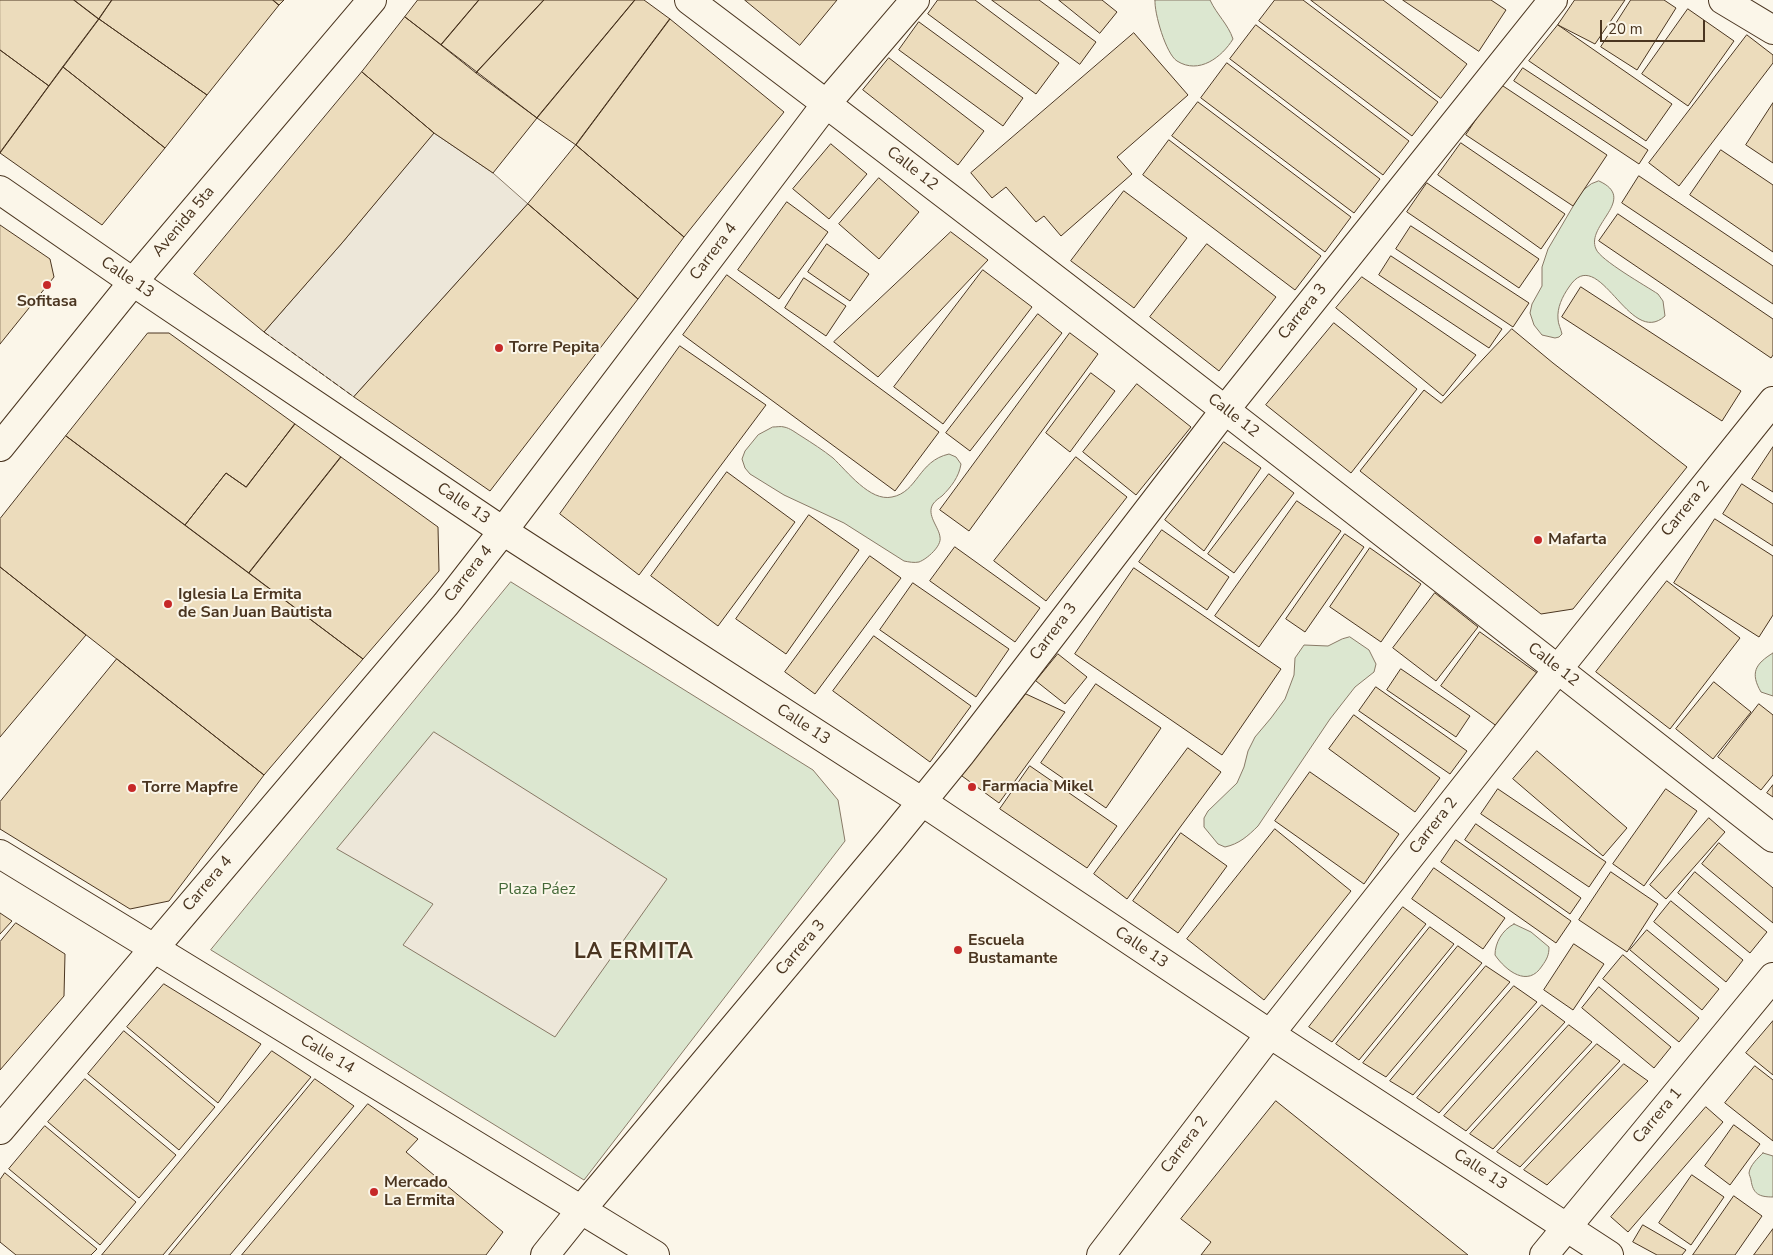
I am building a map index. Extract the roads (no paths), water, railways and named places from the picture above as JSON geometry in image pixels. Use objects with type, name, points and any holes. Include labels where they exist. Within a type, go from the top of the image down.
[{"type":"street","name":"Avenida 5ta","points":[[0,447],[133,282],[372,0]]},
{"type":"street","name":"Calle 12","points":[[689,0],[1225,410],[1773,838]]},
{"type":"street","name":"Carrera 4","points":[[0,1130],[446,604],[826,104],[915,0]]},
{"type":"street","name":"Carrera 3","points":[[545,1255],[580,1210],[890,841],[966,747],[1225,410],[1553,0]]},
{"type":"street","points":[[1723,0],[1773,30]]},
{"type":"street","name":"Calle 13","points":[[0,190],[133,282],[503,531],[921,801],[1270,1034],[1609,1255]]},
{"type":"street","name":"Carrera 2","points":[[1101,1255],[1270,1034],[1558,669],[1773,401]]},
{"type":"street","name":"Calle 14","points":[[0,854],[152,949],[655,1255]]},
{"type":"street","name":"Carrera 1","points":[[1544,1255],[1773,977]]},
{"type":"place","name":"Sofitasa","points":[[47,285]]},
{"type":"place","name":"Torre Pepita","points":[[499,348]]},
{"type":"place","name":"Mafarta","points":[[1538,540]]},
{"type":"place","name":"Iglesia La Ermita de San Juan Bautista","points":[[168,604]]},
{"type":"place","name":"Farmacia Mikel","points":[[972,787]]},
{"type":"place","name":"Torre Mapfre","points":[[132,788]]},
{"type":"place","name":"Escuela Bustamante","points":[[958,950]]},
{"type":"place","name":"Mercado La Ermita","points":[[374,1192]]},
{"type":"district","name":"LA ERMITA","points":[[634,953]]},
{"type":"park label","name":"Plaza Páez","points":[[537,890]]}]
